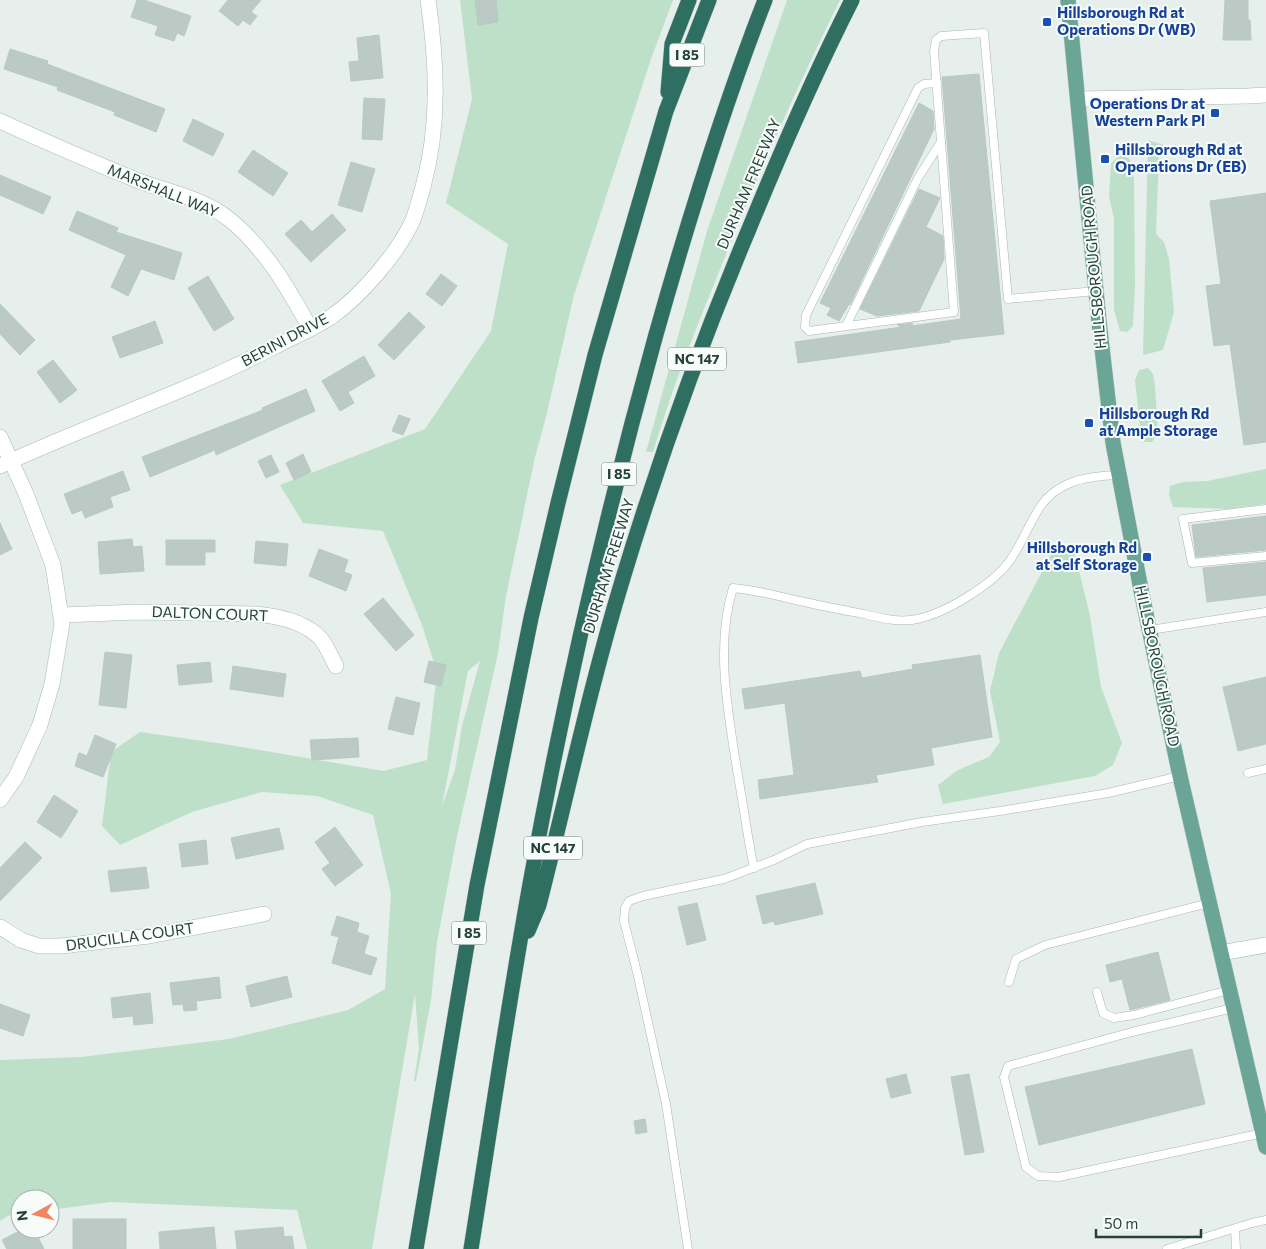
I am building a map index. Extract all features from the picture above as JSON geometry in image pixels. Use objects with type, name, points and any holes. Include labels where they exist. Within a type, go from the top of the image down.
[{"type":"highway","points":[[666,111],[672,44],[689,0]]},
{"type":"highway","name":"I 85","points":[[416,1249],[476,885],[558,503],[593,363],[666,111],[709,0]]},
{"type":"highway","name":"I 85","points":[[471,1249],[532,874],[556,751],[594,576],[620,469],[675,264],[712,146],[765,0]]},
{"type":"highway","name":"DURHAM FREEWAY","points":[[517,961],[539,905],[603,647],[625,570],[674,420],[711,319],[790,131],[852,0]]},
{"type":"main road","name":"HILLSBOROUGH ROAD","points":[[1068,0],[1106,390],[1119,475],[1180,776],[1264,1140]]},
{"type":"street","name":"BERINI DRIVE","points":[[6,463],[203,381],[310,328],[331,317],[379,272],[403,239],[413,220],[430,156],[435,115],[436,74],[428,0]]},
{"type":"street","points":[[1078,99],[1266,95]]},
{"type":"street","name":"MARSHALL WAY","points":[[0,121],[78,157],[202,204],[228,219],[240,229],[280,274],[310,328]]},
{"type":"street","points":[[0,437],[6,463],[53,565],[62,614],[52,684],[40,725],[16,777],[0,800]]},
{"type":"street","name":"DALTON COURT","points":[[62,614],[138,612],[274,616],[302,626],[320,638],[336,666]]},
{"type":"street","name":"DRUCILLA COURT","points":[[0,927],[21,940],[39,946],[61,946],[149,936],[264,914]]},
{"type":"street","points":[[1221,953],[1266,945]]},
{"type":"lane","points":[[937,83],[924,84],[918,88],[806,315],[805,327],[809,331],[954,312],[937,83],[934,50],[936,40],[941,36],[984,33],[1008,299],[1096,290]]},
{"type":"lane","points":[[846,326],[918,178],[941,142]]},
{"type":"lane","points":[[754,868],[746,830],[725,682],[726,613],[733,588],[749,589],[824,607],[888,619],[915,620],[943,611],[981,588],[996,576],[1011,559],[1038,509],[1051,493],[1067,483],[1089,477],[1119,475]]},
{"type":"lane","points":[[1266,509],[1183,519],[1192,564],[1266,556]]},
{"type":"lane","points":[[1150,630],[1266,612]]},
{"type":"lane","points":[[1248,772],[1266,769]]},
{"type":"lane","points":[[688,1249],[666,1104],[624,921],[625,908],[629,901],[643,896],[724,879],[754,868],[807,844],[922,822],[1000,812],[1108,793],[1180,776]]},
{"type":"lane","points":[[1009,982],[1016,959],[1044,945],[1209,904]]},
{"type":"lane","points":[[1097,992],[1103,1013],[1114,1018],[1134,1015],[1229,990]]},
{"type":"lane","points":[[1233,1008],[1132,1032],[1008,1066],[1004,1077],[1026,1167],[1038,1176],[1060,1177],[1264,1140]]},
{"type":"lane","points":[[1167,1249],[1266,1220]]},
{"type":"lane","points":[[1235,1229],[1236,1249]]},
{"type":"green space","points":[[460,0],[673,0],[651,59],[574,295],[535,457],[506,596],[498,653],[457,836],[437,942],[431,1000],[416,1081],[414,1081],[419,1048],[415,994],[372,1249],[307,1249],[297,1210],[110,1202],[60,1209],[60,1189],[10,1189],[10,1215],[0,1221],[0,1060],[81,1057],[229,1039],[348,1010],[385,989],[391,894],[373,815],[317,796],[262,792],[192,812],[120,845],[102,826],[111,752],[140,732],[383,771],[427,760],[437,672],[422,625],[383,531],[303,523],[280,485],[425,429],[491,331],[508,244],[446,203],[472,99]],"holes":[[[480,661],[462,726],[455,770],[442,806],[468,671]]]},
{"type":"green space","points":[[787,0],[840,0],[808,66],[749,199],[702,313],[653,452],[646,452],[707,231]]},
{"type":"green space","points":[[1148,140],[1164,145],[1159,155],[1156,234],[1164,242],[1169,259],[1174,312],[1163,350],[1143,355]]},
{"type":"green space","points":[[1123,153],[1130,160],[1134,180],[1135,285],[1133,326],[1127,332],[1120,331],[1114,310],[1114,219],[1109,196],[1111,163]]},
{"type":"green space","points":[[1148,368],[1153,374],[1155,386],[1158,433],[1152,442],[1144,442],[1141,436],[1135,380],[1139,370]]},
{"type":"green space","points":[[1266,469],[1266,504],[1227,509],[1173,507],[1169,495],[1170,486],[1183,482],[1207,481]]},
{"type":"green space","points":[[1073,545],[1090,616],[1101,687],[1122,743],[1113,765],[1095,776],[943,804],[938,785],[958,770],[989,757],[1000,742],[990,691],[999,653],[1053,551]]},
{"type":"building","points":[[137,0],[144,0],[191,16],[184,36],[177,33],[174,41],[155,35],[158,26],[131,17]]},
{"type":"building","points":[[228,0],[261,0],[251,12],[257,16],[250,25],[243,20],[238,26],[219,11]]},
{"type":"building","points":[[475,0],[496,0],[498,22],[478,25]]},
{"type":"building","points":[[1225,0],[1248,0],[1251,40],[1223,40]]},
{"type":"building","points":[[379,35],[383,78],[351,81],[349,62],[359,61],[357,38]]},
{"type":"building","points":[[10,49],[48,61],[47,64],[165,109],[156,132],[114,115],[115,112],[57,90],[58,87],[4,69]]},
{"type":"building","points":[[979,74],[1004,334],[950,340],[950,342],[798,363],[795,342],[902,327],[897,325],[913,323],[911,326],[961,319],[942,77]]},
{"type":"building","points":[[364,98],[385,99],[382,140],[362,139]]},
{"type":"building","points":[[919,103],[933,111],[934,129],[850,305],[839,321],[827,315],[831,308],[820,303]]},
{"type":"building","points":[[193,119],[224,134],[213,156],[183,141]]},
{"type":"building","points":[[253,150],[288,173],[273,196],[238,172]]},
{"type":"building","points":[[351,162],[375,169],[362,212],[338,205]]},
{"type":"building","points":[[0,175],[51,197],[43,214],[0,195]]},
{"type":"building","points":[[919,189],[940,198],[926,227],[943,236],[944,259],[919,311],[877,316],[860,309]]},
{"type":"building","points":[[1266,193],[1266,442],[1244,445],[1230,344],[1214,346],[1206,286],[1221,284],[1210,201]]},
{"type":"building","points":[[77,211],[118,228],[116,232],[182,253],[174,280],[141,269],[128,296],[111,287],[126,255],[69,230]]},
{"type":"building","points":[[332,214],[346,230],[311,262],[285,234],[301,220],[312,232]]},
{"type":"building","points":[[441,274],[457,286],[442,306],[426,294]]},
{"type":"building","points":[[208,276],[234,319],[214,331],[188,288]]},
{"type":"building","points":[[0,304],[35,340],[20,355],[0,334]]},
{"type":"building","points":[[409,312],[425,327],[394,360],[378,345]]},
{"type":"building","points":[[155,321],[163,343],[120,358],[112,337]]},
{"type":"building","points":[[364,356],[375,376],[348,392],[354,403],[340,411],[322,381]]},
{"type":"building","points":[[53,360],[77,390],[60,403],[37,372]]},
{"type":"building","points":[[306,389],[315,411],[216,455],[215,450],[150,477],[142,457],[263,410],[262,408]]},
{"type":"building","points":[[399,415],[410,419],[403,435],[392,431]]},
{"type":"building","points":[[303,454],[311,472],[294,480],[286,463]]},
{"type":"building","points":[[271,455],[279,472],[266,478],[258,461]]},
{"type":"building","points":[[123,471],[130,490],[110,497],[113,507],[85,518],[82,510],[72,514],[64,494]]},
{"type":"building","points":[[1266,516],[1266,550],[1196,557],[1192,525]]},
{"type":"building","points":[[0,523],[12,549],[0,555]]},
{"type":"building","points":[[132,539],[133,547],[142,546],[144,571],[100,574],[98,542]]},
{"type":"building","points":[[166,540],[215,540],[215,552],[205,552],[205,565],[166,565]]},
{"type":"building","points":[[256,541],[288,544],[286,566],[254,563]]},
{"type":"building","points":[[319,549],[348,560],[344,572],[352,575],[346,591],[309,576]]},
{"type":"building","points":[[1266,562],[1266,595],[1207,602],[1203,568]]},
{"type":"building","points":[[383,598],[414,635],[396,651],[364,614]]},
{"type":"building","points":[[105,652],[132,655],[126,708],[99,705]]},
{"type":"building","points":[[980,655],[992,737],[931,748],[934,765],[876,775],[878,782],[760,799],[758,780],[794,775],[785,703],[745,709],[742,689],[860,671],[862,678],[913,669],[912,665]]},
{"type":"building","points":[[429,661],[446,665],[441,686],[424,682]]},
{"type":"building","points":[[210,662],[212,682],[179,685],[177,665]]},
{"type":"building","points":[[233,666],[286,674],[283,697],[230,689]]},
{"type":"building","points":[[1266,677],[1266,744],[1238,751],[1223,687]]},
{"type":"building","points":[[396,697],[420,703],[413,735],[388,729]]},
{"type":"building","points":[[95,735],[116,744],[103,777],[75,766],[79,753],[87,756]]},
{"type":"building","points":[[358,738],[359,757],[312,760],[310,740]]},
{"type":"building","points":[[54,795],[78,811],[61,838],[37,822]]},
{"type":"building","points":[[335,827],[363,865],[335,886],[322,869],[330,863],[315,842]]},
{"type":"building","points":[[279,828],[284,849],[236,859],[231,838]]},
{"type":"building","points":[[206,840],[208,864],[182,867],[179,844]]},
{"type":"building","points":[[25,842],[42,858],[0,901],[0,868]]},
{"type":"building","points":[[146,867],[149,888],[111,892],[108,871]]},
{"type":"building","points":[[815,883],[823,914],[775,925],[774,921],[763,924],[756,896]]},
{"type":"building","points":[[697,903],[706,940],[687,945],[678,907]]},
{"type":"building","points":[[337,916],[359,923],[357,932],[369,936],[364,954],[377,958],[371,975],[332,963],[339,937],[331,935]]},
{"type":"building","points":[[1158,952],[1170,1000],[1130,1010],[1122,979],[1110,982],[1106,965]]},
{"type":"building","points":[[287,976],[292,997],[251,1007],[246,986]]},
{"type":"building","points":[[219,977],[221,998],[196,1001],[197,1010],[184,1011],[183,1004],[173,1005],[170,983]]},
{"type":"building","points":[[150,993],[153,1023],[134,1025],[133,1016],[113,1018],[111,998]]},
{"type":"building","points":[[0,1004],[30,1015],[23,1036],[0,1028]]},
{"type":"building","points":[[1192,1049],[1205,1104],[1039,1145],[1025,1087]]},
{"type":"building","points":[[906,1074],[911,1093],[891,1098],[886,1079]]},
{"type":"building","points":[[969,1074],[984,1152],[965,1155],[951,1077]]},
{"type":"building","points":[[645,1119],[647,1132],[636,1134],[634,1121]]},
{"type":"building","points":[[73,1219],[126,1219],[126,1249],[73,1249]]},
{"type":"building","points":[[214,1227],[216,1249],[160,1249],[159,1232]]},
{"type":"building","points":[[283,1227],[284,1237],[292,1236],[294,1249],[237,1249],[235,1231]]},
{"type":"building","points":[[10,1236],[10,1239],[39,1239],[44,1249],[7,1249],[2,1240]]},
{"type":"place","name":"Hillsborough Rd at Operations Dr (WB)","points":[[1047,22]]},
{"type":"place","name":"Operations Dr at Western Park Pl","points":[[1215,113]]},
{"type":"place","name":"Hillsborough Rd at Operations Dr (EB)","points":[[1105,159]]},
{"type":"place","name":"Hillsborough Rd at Ample Storage","points":[[1089,423]]},
{"type":"place","name":"Hillsborough Rd at Self Storage","points":[[1147,557]]}]
